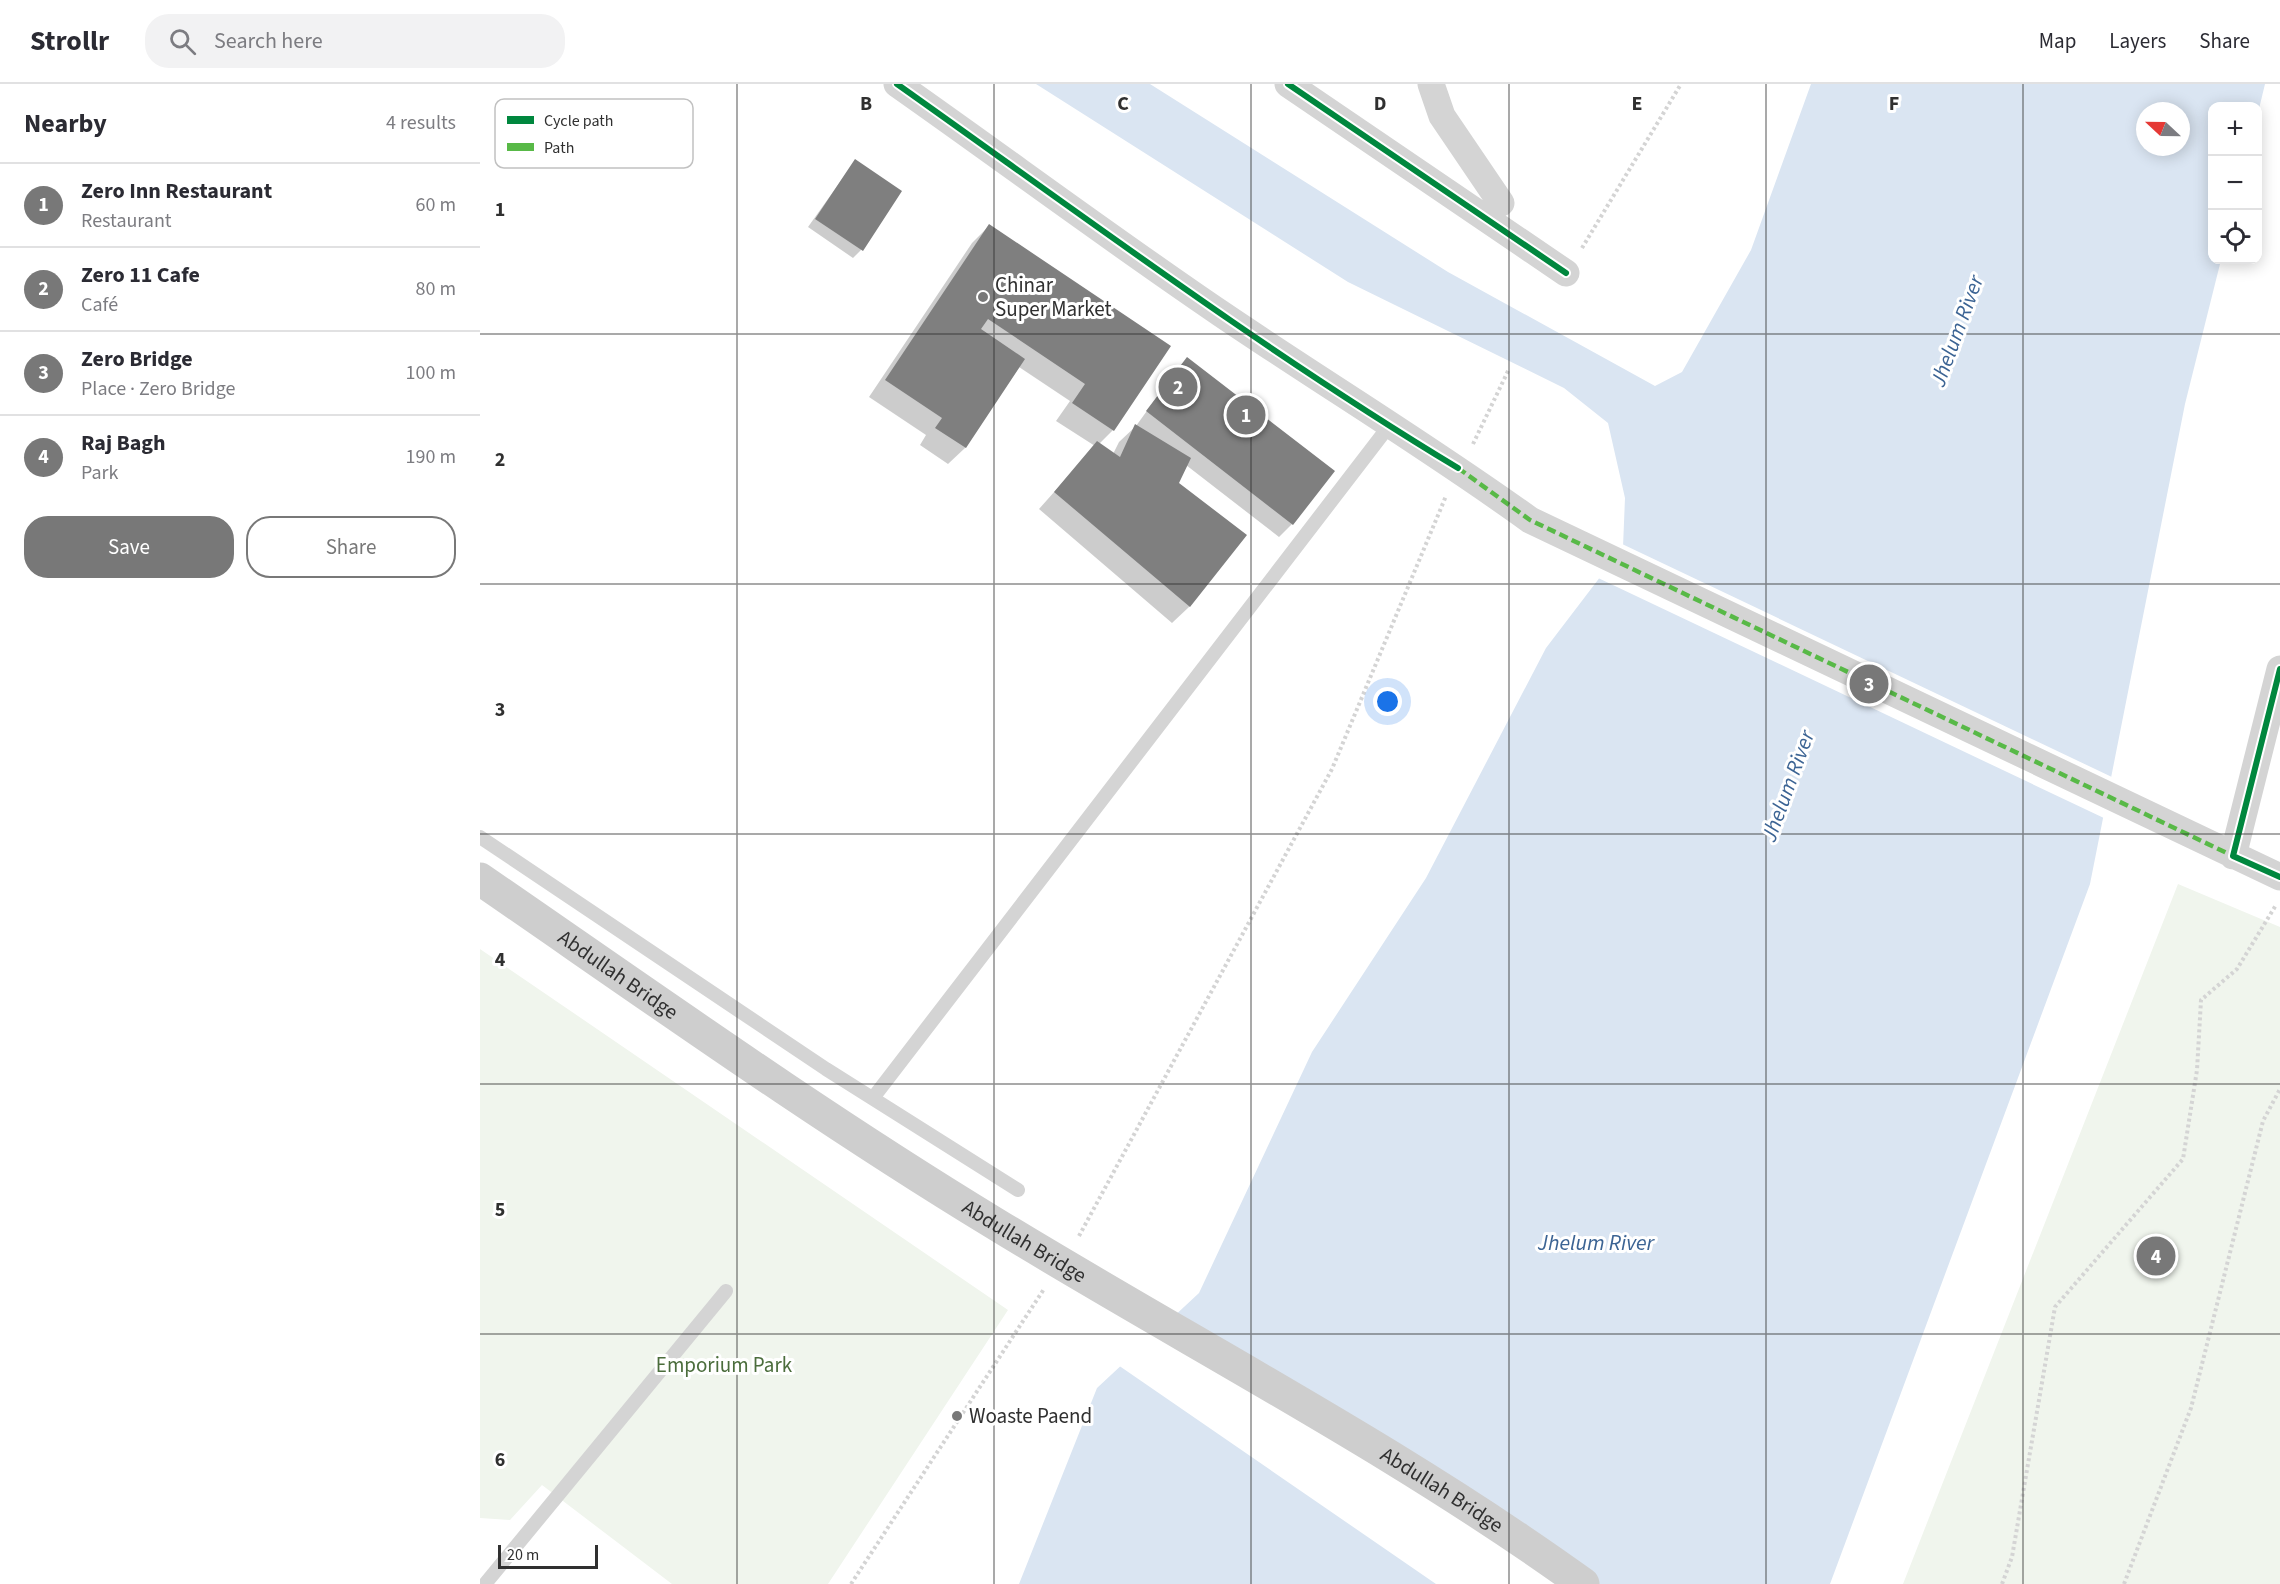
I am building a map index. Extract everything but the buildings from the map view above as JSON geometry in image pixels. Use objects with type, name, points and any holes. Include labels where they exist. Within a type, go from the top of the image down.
[{"type":"main road","name":"Abdullah Bridge","points":[[480,879],[899,1165],[1104,1290],[1223,1357],[1382,1453],[1471,1508],[1583,1584]]},
{"type":"street","points":[[897,84],[1218,312],[1389,426],[1458,468],[1530,520],[2280,877]]},
{"type":"street","points":[[1288,84],[1566,273]]},
{"type":"street","points":[[1431,84],[1442,116],[1501,203]]},
{"type":"street","points":[[2221,850],[2280,669]]},
{"type":"lane","points":[[873,1098],[1389,426]]},
{"type":"lane","points":[[480,837],[873,1098],[1018,1190]]},
{"type":"lane","points":[[485,1584],[726,1291]]},
{"type":"path","points":[[1566,273],[1681,84]]},
{"type":"path","points":[[1078,1237],[1332,769],[1458,468],[1475,441],[1509,369]]},
{"type":"path","points":[[2002,1584],[2012,1557],[2055,1307],[2183,1159],[2197,1070],[2201,1000],[2237,969],[2280,899]]},
{"type":"path","points":[[2124,1584],[2191,1408],[2263,1121],[2280,1089]]},
{"type":"path","points":[[851,1584],[1045,1287]]},
{"type":"green space","points":[[2178,884],[2280,927],[2280,1584],[1903,1584]]},
{"type":"green space","name":"Emporium Park","points":[[480,949],[1008,1310],[828,1584],[672,1584],[542,1485],[510,1520],[480,1518]]},
{"type":"water","name":"Jhelum River","points":[[1036,84],[1150,84],[1448,272],[1655,386],[1682,372],[1751,250],[1811,84],[2265,84],[2261,102],[2208,102],[2208,264],[2220,264],[2185,404],[2090,884],[1830,1584],[1019,1584],[1097,1388],[1199,1293],[1312,1052],[1426,878],[1546,648],[1623,547],[1625,498],[1608,423],[1564,388],[1348,282]]},
{"type":"pier","points":[[1620,543],[2114,778],[2106,819],[1596,577]]},
{"type":"pier","points":[[1170,1316],[1560,1584],[1436,1584],[1118,1365]]},
{"type":"marked path","points":[[1458,468],[1530,520],[2233,856]]},
{"type":"cycle path","points":[[897,84],[1244,330],[1458,468]]},
{"type":"cycle path","points":[[1288,84],[1566,273]]},
{"type":"cycle path","points":[[2280,669],[2233,856],[2280,877]]},
{"type":"place","name":"Chinar Super Market","points":[[983,297]]},
{"type":"place","name":"Zero 11 Cafe","points":[[1178,387]]},
{"type":"place","name":"Zero Inn Restaurant","points":[[1246,415]]},
{"type":"place","name":"Zero Bridge","points":[[1869,684]]},
{"type":"place","name":"Raj Bagh","points":[[2156,1256]]},
{"type":"place","name":"Woaste Paend","points":[[957,1416]]}]
